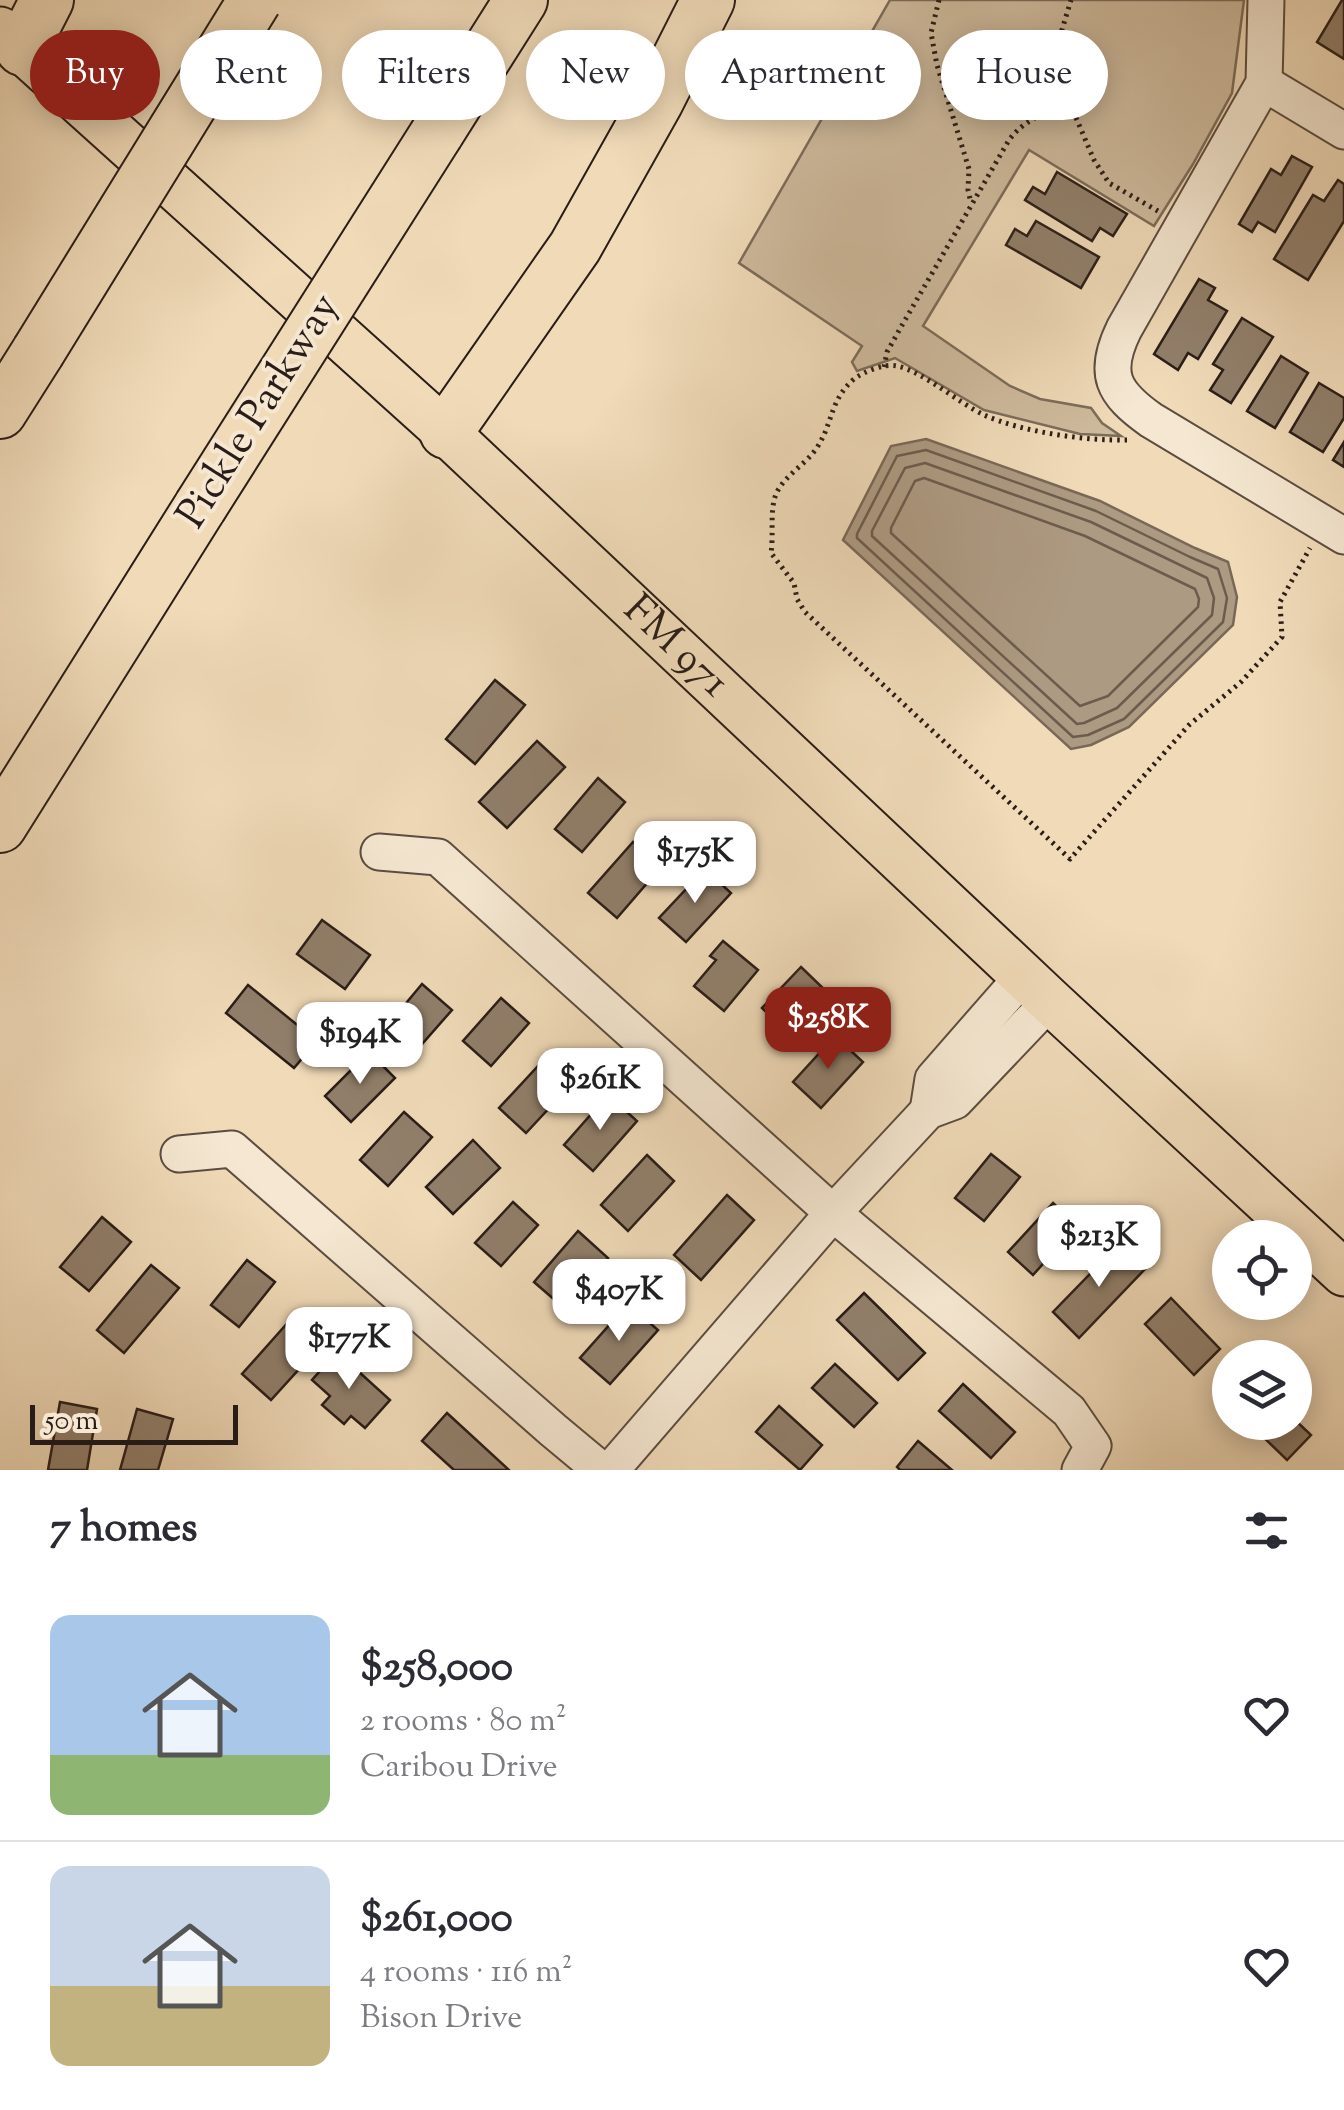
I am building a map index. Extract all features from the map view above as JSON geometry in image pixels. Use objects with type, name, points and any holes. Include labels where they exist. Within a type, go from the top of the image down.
[{"type":"highway","points":[[11,40],[46,0]]},
{"type":"highway","points":[[0,412],[255,0]]},
{"type":"highway","name":"Pickle Parkway","points":[[0,826],[521,0]]},
{"type":"highway","points":[[446,432],[574,247],[657,102],[708,0]]},
{"type":"main road","name":"FM 971","points":[[11,40],[446,432],[1344,1273]]},
{"type":"street","points":[[1266,0],[1264,83],[1114,349],[1113,374],[1128,404],[1328,540]]},
{"type":"street","points":[[1264,83],[1344,131]]},
{"type":"street","points":[[379,852],[438,857],[834,1213],[1069,1411],[1093,1446],[1080,1470]]},
{"type":"street","points":[[611,1470],[928,1111],[955,1101],[1037,988]]},
{"type":"street","points":[[179,1154],[232,1149],[601,1470]]},
{"type":"path","points":[[939,0],[931,33],[936,65],[969,169],[971,206]]},
{"type":"path","points":[[1062,30],[1071,0]]},
{"type":"path","points":[[884,366],[887,352],[971,206],[1020,126],[1031,120]]},
{"type":"path","points":[[1076,120],[1094,160],[1110,183],[1158,210]]},
{"type":"path","points":[[1136,440],[1099,440],[986,416],[919,376],[894,365],[884,366],[856,376],[838,396],[818,446],[775,496],[772,553],[794,583],[805,612],[1070,859],[1189,725],[1241,682],[1282,637],[1280,602],[1328,540]]},
{"type":"shaded area","points":[[890,0],[1244,0],[1232,93],[1154,226],[1029,150],[923,326],[1010,386],[1040,399],[1091,408],[1102,423],[1121,436],[1080,434],[984,410],[895,358],[857,371],[852,362],[862,346],[739,263],[821,120],[921,120],[921,30],[873,30]]},
{"type":"water","points":[[926,439],[1100,501],[1228,562],[1237,597],[1233,625],[1129,727],[1091,745],[1071,749],[843,540],[891,446]]},
{"type":"building","points":[[1344,0],[1344,59],[1317,42]]},
{"type":"building","points":[[1292,156],[1312,167],[1275,232],[1258,222],[1252,232],[1239,224],[1271,169],[1281,175]]},
{"type":"building","points":[[1057,172],[1127,214],[1113,236],[1100,228],[1092,241],[1025,200],[1033,187],[1045,194]]},
{"type":"building","points":[[1338,180],[1344,184],[1344,221],[1308,280],[1274,259],[1313,195],[1324,201]]},
{"type":"building","points":[[1036,221],[1099,257],[1081,288],[1006,245],[1015,229],[1027,236]]},
{"type":"building","points":[[1199,279],[1215,288],[1208,300],[1227,311],[1198,359],[1188,353],[1178,370],[1154,354]]},
{"type":"building","points":[[1242,318],[1273,337],[1231,403],[1210,390],[1223,370],[1213,364]]},
{"type":"building","points":[[1281,356],[1308,373],[1275,428],[1247,411]]},
{"type":"building","points":[[1319,383],[1344,398],[1344,418],[1323,452],[1290,432]]},
{"type":"building","points":[[1344,442],[1344,467],[1333,460]]},
{"type":"building","points":[[495,680],[525,705],[475,764],[446,739]]},
{"type":"building","points":[[537,741],[565,767],[507,828],[479,802]]},
{"type":"building","points":[[598,778],[625,802],[582,852],[555,829]]},
{"type":"building","points":[[633,842],[661,867],[617,918],[588,893]]},
{"type":"building","points":[[705,869],[731,893],[686,942],[659,918]]},
{"type":"building","points":[[322,920],[370,955],[345,989],[297,954]]},
{"type":"building","points":[[723,941],[758,970],[724,1011],[694,986],[716,960],[710,956]]},
{"type":"building","points":[[801,967],[827,992],[788,1033],[762,1008]]},
{"type":"building","points":[[422,984],[452,1010],[416,1051],[387,1026]]},
{"type":"building","points":[[248,985],[317,1041],[294,1068],[226,1013]]},
{"type":"building","points":[[501,998],[529,1023],[491,1066],[463,1041]]},
{"type":"building","points":[[835,1036],[863,1062],[821,1108],[793,1082]]},
{"type":"building","points":[[369,1052],[395,1078],[351,1122],[325,1096]]},
{"type":"building","points":[[538,1066],[565,1091],[526,1133],[499,1108]]},
{"type":"building","points":[[608,1095],[637,1121],[593,1171],[564,1145]]},
{"type":"building","points":[[404,1112],[432,1137],[388,1186],[360,1160]]},
{"type":"building","points":[[473,1140],[500,1168],[453,1214],[426,1187]]},
{"type":"building","points":[[991,1154],[1020,1177],[984,1221],[955,1198]]},
{"type":"building","points":[[647,1155],[674,1181],[628,1231],[601,1205]]},
{"type":"building","points":[[727,1195],[754,1220],[701,1280],[674,1255]]},
{"type":"building","points":[[513,1202],[538,1225],[501,1266],[475,1243]]},
{"type":"building","points":[[1053,1203],[1077,1226],[1033,1275],[1008,1252]]},
{"type":"building","points":[[102,1217],[131,1242],[89,1291],[60,1267]]},
{"type":"building","points":[[578,1231],[608,1258],[564,1308],[534,1282]]},
{"type":"building","points":[[1120,1243],[1146,1268],[1079,1338],[1053,1312]]},
{"type":"building","points":[[247,1260],[275,1282],[239,1327],[211,1305]]},
{"type":"building","points":[[151,1265],[179,1288],[124,1353],[97,1330]]},
{"type":"building","points":[[864,1293],[925,1353],[898,1380],[837,1320]]},
{"type":"building","points":[[1171,1298],[1212,1341],[1212,1357],[1194,1375],[1145,1324]]},
{"type":"building","points":[[628,1304],[658,1330],[610,1384],[580,1358]]},
{"type":"building","points":[[291,1319],[320,1346],[271,1400],[242,1374]]},
{"type":"building","points":[[337,1352],[390,1400],[365,1428],[351,1416],[344,1424],[322,1405],[330,1396],[312,1380]]},
{"type":"building","points":[[835,1364],[877,1403],[854,1427],[812,1388]]},
{"type":"building","points":[[963,1384],[1015,1432],[991,1458],[939,1411]]},
{"type":"building","points":[[60,1402],[97,1409],[87,1470],[48,1470]]},
{"type":"building","points":[[779,1406],[822,1445],[800,1470],[756,1432]]},
{"type":"building","points":[[137,1409],[173,1419],[158,1470],[120,1470]]},
{"type":"building","points":[[447,1413],[509,1470],[454,1470],[422,1441]]},
{"type":"building","points":[[1266,1440],[1306,1440],[1287,1460]]},
{"type":"building","points":[[918,1441],[952,1470],[900,1470],[897,1467]]}]
